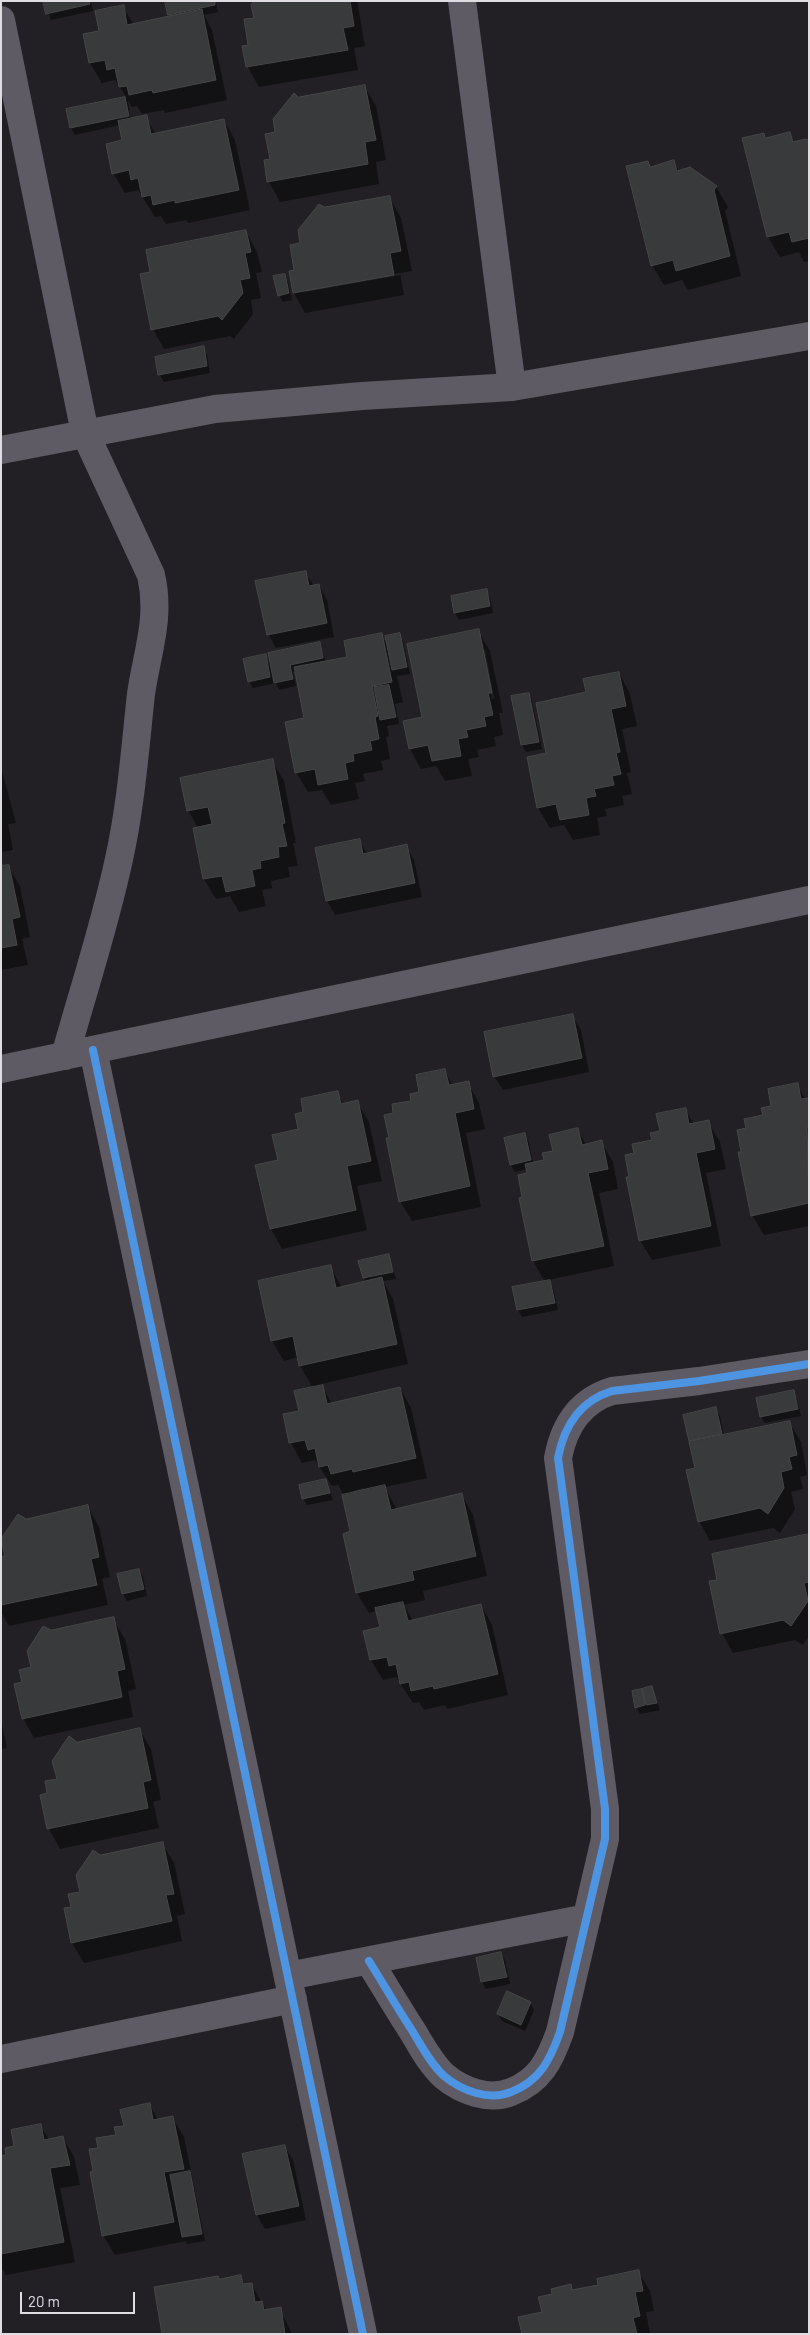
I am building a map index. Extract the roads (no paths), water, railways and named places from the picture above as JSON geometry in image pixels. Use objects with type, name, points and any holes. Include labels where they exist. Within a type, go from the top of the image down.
[{"type":"street","points":[[462,1],[512,387]]},
{"type":"street","points":[[1,20],[85,433],[151,575],[156,596],[142,692],[133,776],[120,859],[65,1056]]},
{"type":"street","points":[[1,450],[215,409],[362,396],[512,387],[809,336]]},
{"type":"street","points":[[1,1069],[809,900]]},
{"type":"street","points":[[93,1050],[363,2334]]},
{"type":"street","points":[[369,1961],[430,2060],[443,2075],[461,2088],[481,2094],[504,2095],[525,2087],[542,2072],[560,2032],[605,1838],[605,1809],[558,1458],[562,1438],[572,1419],[589,1401],[612,1390],[699,1381],[809,1364]]},
{"type":"street","points":[[1,2059],[291,1987],[369,1961],[587,1918]]}]
